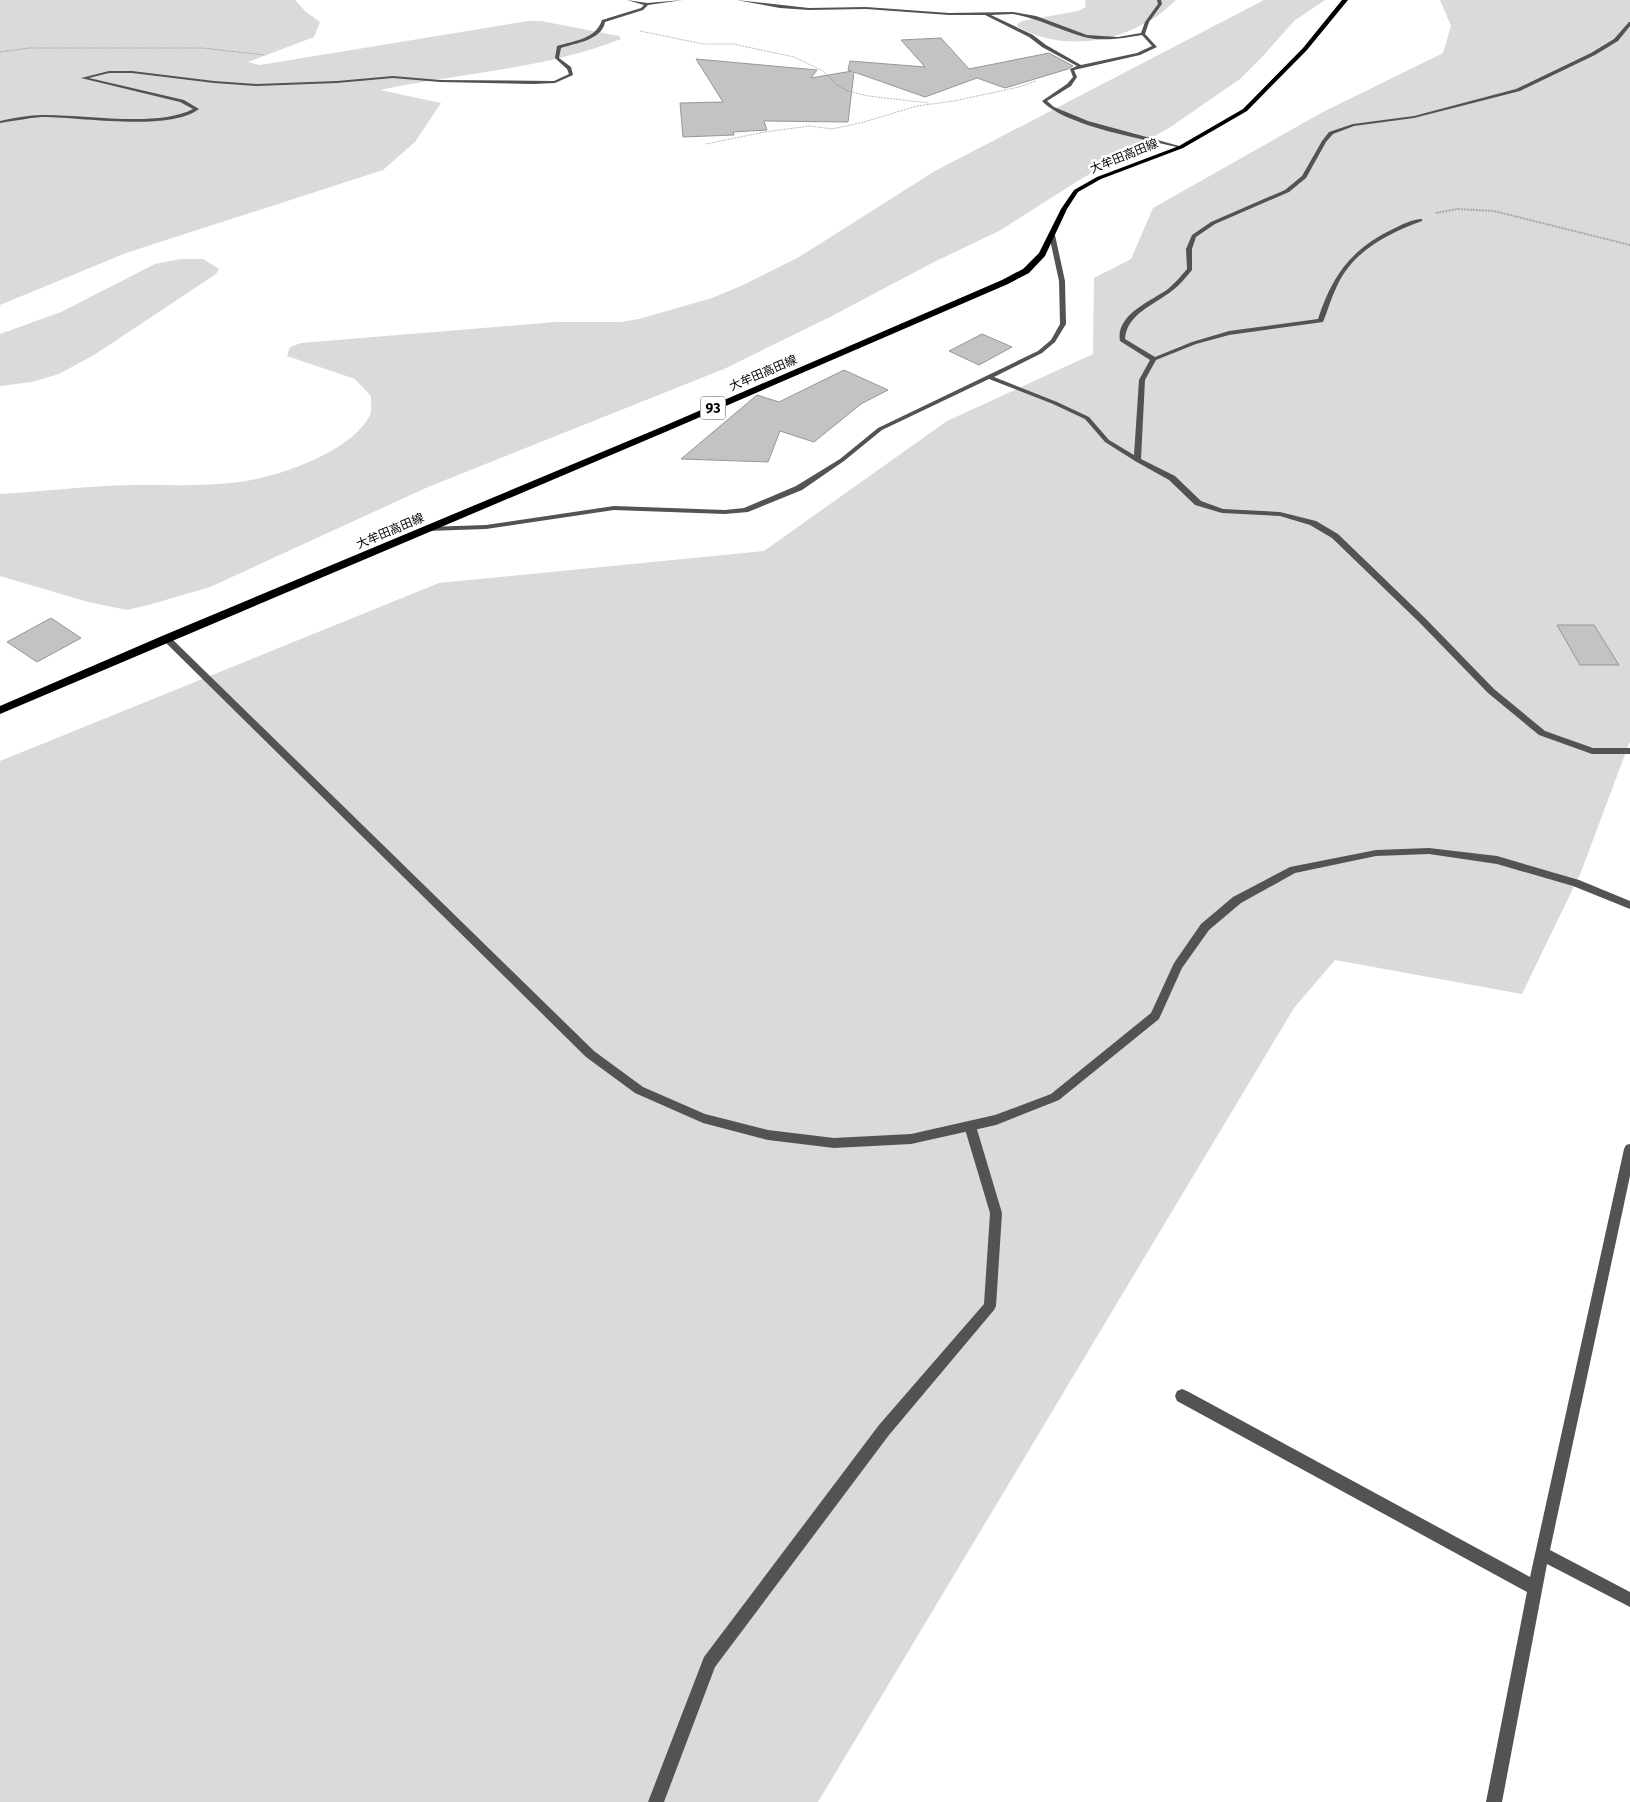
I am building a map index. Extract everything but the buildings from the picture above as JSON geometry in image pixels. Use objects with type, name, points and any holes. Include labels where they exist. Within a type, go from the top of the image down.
[{"type":"main road","name":"大牟田高田線","points":[[0,710],[166,638],[427,530],[1005,282],[1026,271],[1042,254],[1064,209],[1076,191],[1099,178],[1181,147],[1245,110],[1305,49],[1345,0]]},
{"type":"street","points":[[630,0],[647,4],[681,0]]},
{"type":"street","points":[[738,0],[780,7],[810,9],[866,8],[949,14],[1013,13],[1035,17],[1086,36],[1118,38],[1144,34]]},
{"type":"street","points":[[1144,34],[1147,22],[1160,4],[1159,0]]},
{"type":"street","points":[[0,122],[41,116],[141,120],[172,118],[192,114],[197,109],[182,101],[83,78],[109,72],[132,72],[257,85],[337,82],[393,76],[458,82],[513,84],[556,82],[571,76],[569,68],[557,58],[559,48],[597,34],[603,26],[603,21],[611,17],[642,9],[647,4]]},
{"type":"street","points":[[983,13],[1031,36],[1044,46],[1080,66]]},
{"type":"street","points":[[1154,359],[1122,340],[1121,333],[1133,314],[1172,288],[1190,270],[1189,249],[1194,236],[1213,223],[1287,191],[1304,177],[1324,142],[1332,133],[1353,125],[1414,117],[1518,90],[1593,54],[1616,40],[1630,23]]},
{"type":"street","points":[[1144,34],[1155,46],[1149,52],[1072,69],[1074,77],[1068,85],[1044,101],[1050,108],[1094,126],[1181,147]]},
{"type":"street","points":[[1137,460],[1142,380],[1154,359],[1174,353],[1200,341],[1238,332],[1321,321],[1326,299],[1347,262],[1370,241],[1399,226],[1420,220]]},
{"type":"street","points":[[427,530],[486,527],[614,508],[725,512],[745,510],[799,488],[842,460],[880,429],[1040,352],[1054,341],[1063,324],[1062,281],[1052,235]]},
{"type":"street","points":[[989,377],[1087,418],[1107,441],[1137,460],[1172,478],[1198,503],[1222,511],[1280,514],[1314,523],[1334,536],[1423,621],[1490,690],[1542,733],[1592,751],[1630,751]]},
{"type":"street","points":[[166,638],[590,1054],[639,1090],[703,1118],[768,1135],[834,1143],[911,1140],[996,1120],[1055,1097],[1155,1016],[1178,966],[1205,927],[1237,900],[1294,870],[1376,853],[1430,851],[1497,860],[1576,883],[1630,905]]},
{"type":"street","points":[[656,1802],[709,1662],[884,1430],[990,1306],[996,1213],[970,1126]]},
{"type":"street","points":[[1494,1802],[1535,1588],[1544,1554],[1630,1149]]},
{"type":"street","points":[[1182,1396],[1535,1588]]},
{"type":"street","points":[[1544,1554],[1630,1600]]},
{"type":"path","points":[[603,26],[676,37],[703,44],[733,44],[794,57],[823,70],[837,85],[848,91],[868,96],[934,104]]},
{"type":"path","points":[[0,52],[29,48],[183,48],[228,50],[265,55]]},
{"type":"path","points":[[706,144],[765,132],[810,126],[832,128],[864,122],[917,106],[1019,87],[1072,69]]},
{"type":"path","points":[[1420,220],[1438,212],[1475,209],[1527,219],[1630,245]]},
{"type":"shaded area","points":[[0,0],[295,0],[305,11],[320,22],[314,37],[248,62],[260,65],[528,21],[541,21],[619,36],[621,39],[592,49],[532,64],[380,90],[441,103],[415,142],[383,170],[126,253],[0,305]]},
{"type":"shaded area","points":[[1085,0],[1176,0],[1160,14],[1134,29],[1101,39],[1067,41],[1050,39],[1018,27],[1017,24],[1022,21],[1078,11],[1086,7]]},
{"type":"shaded area","points":[[1264,0],[1325,0],[1294,21],[1240,79],[1172,126],[1076,182],[999,231],[724,369],[428,487],[210,587],[152,604],[127,610],[88,602],[0,576],[0,494],[106,486],[206,485],[239,482],[273,475],[312,461],[347,440],[361,428],[370,415],[371,396],[355,379],[287,356],[290,347],[301,343],[555,322],[621,322],[639,319],[712,298],[799,257],[935,171]]},
{"type":"shaded area","points":[[1440,0],[1630,0],[1630,741],[1581,872],[1522,994],[1335,960],[1294,1008],[818,1802],[0,1802],[0,761],[439,583],[764,551],[947,421],[1093,354],[1094,278],[1131,259],[1153,208],[1321,113],[1443,53],[1451,26]]},
{"type":"shaded area","points":[[180,259],[203,259],[219,269],[216,274],[94,355],[59,374],[32,382],[0,386],[0,334],[61,312],[155,264]]}]
